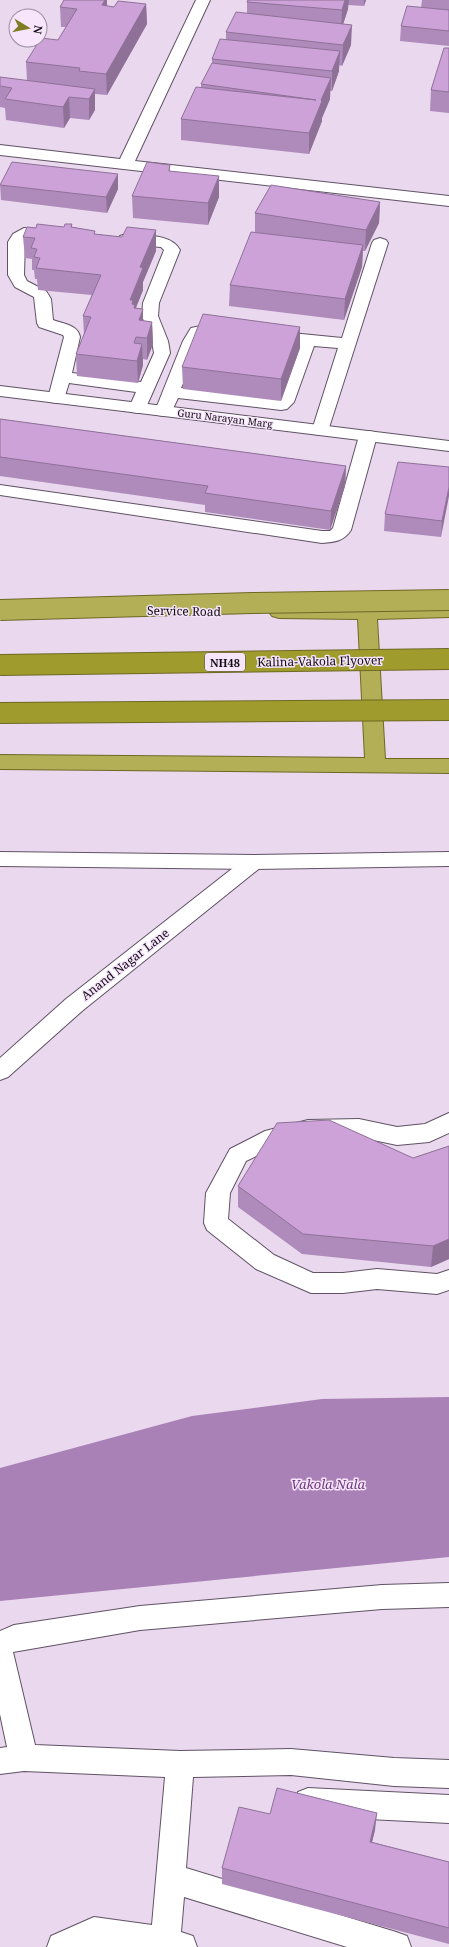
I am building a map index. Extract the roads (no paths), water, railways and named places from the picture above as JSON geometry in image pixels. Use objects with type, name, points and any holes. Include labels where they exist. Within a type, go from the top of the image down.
[{"type":"highway","points":[[0,609],[449,600]]},
{"type":"highway","name":"Service Road","points":[[0,609],[367,613],[449,610]]},
{"type":"highway","points":[[367,613],[375,765]]},
{"type":"highway","name":"Kalina-Vakola Flyover","points":[[0,665],[449,659]]},
{"type":"highway","points":[[0,713],[449,710]]},
{"type":"highway","points":[[0,762],[449,766]]},
{"type":"street","points":[[126,163],[203,0]]},
{"type":"street","points":[[0,150],[126,163],[449,201]]},
{"type":"street","points":[[57,398],[72,337],[71,332],[45,323],[43,299],[40,294],[21,284],[16,275],[16,242],[24,233],[33,232],[72,235]]},
{"type":"street","points":[[110,238],[165,243],[170,246],[172,250],[151,303],[150,316],[160,341],[162,353],[138,408]]},
{"type":"street","points":[[320,430],[380,243]]},
{"type":"street","points":[[164,411],[191,341],[197,332],[211,329],[348,344]]},
{"type":"street","points":[[171,392],[281,405],[286,402],[308,340]]},
{"type":"street","points":[[62,377],[147,388]]},
{"type":"street","name":"Guru Narayan Marg","points":[[0,391],[449,446]]},
{"type":"street","points":[[0,490],[335,536],[342,530],[349,477],[368,436]]},
{"type":"street","points":[[0,859],[254,862],[449,859]]},
{"type":"street","name":"Anand Nagar Lane","points":[[0,1071],[74,1005],[254,862]]},
{"type":"street","points":[[449,1122],[429,1133],[397,1136],[359,1128],[308,1129],[273,1137],[238,1156],[218,1193],[216,1223],[265,1262],[311,1283],[342,1283],[378,1279],[437,1284],[449,1280]]},
{"type":"street","points":[[0,1648],[3,1643],[14,1638],[140,1618],[382,1597],[449,1595]]},
{"type":"street","points":[[0,1653],[12,1759],[180,1764],[291,1762],[394,1772],[449,1774]]},
{"type":"street","points":[[62,1947],[94,1932],[173,1945],[170,1878],[180,1764]]},
{"type":"street","points":[[284,1801],[449,1808]]},
{"type":"street","points":[[170,1878],[396,1947]]},
{"type":"water","name":"Vakola Nala","points":[[449,1397],[449,1557],[0,1601],[0,1468],[192,1416],[322,1399]]}]
